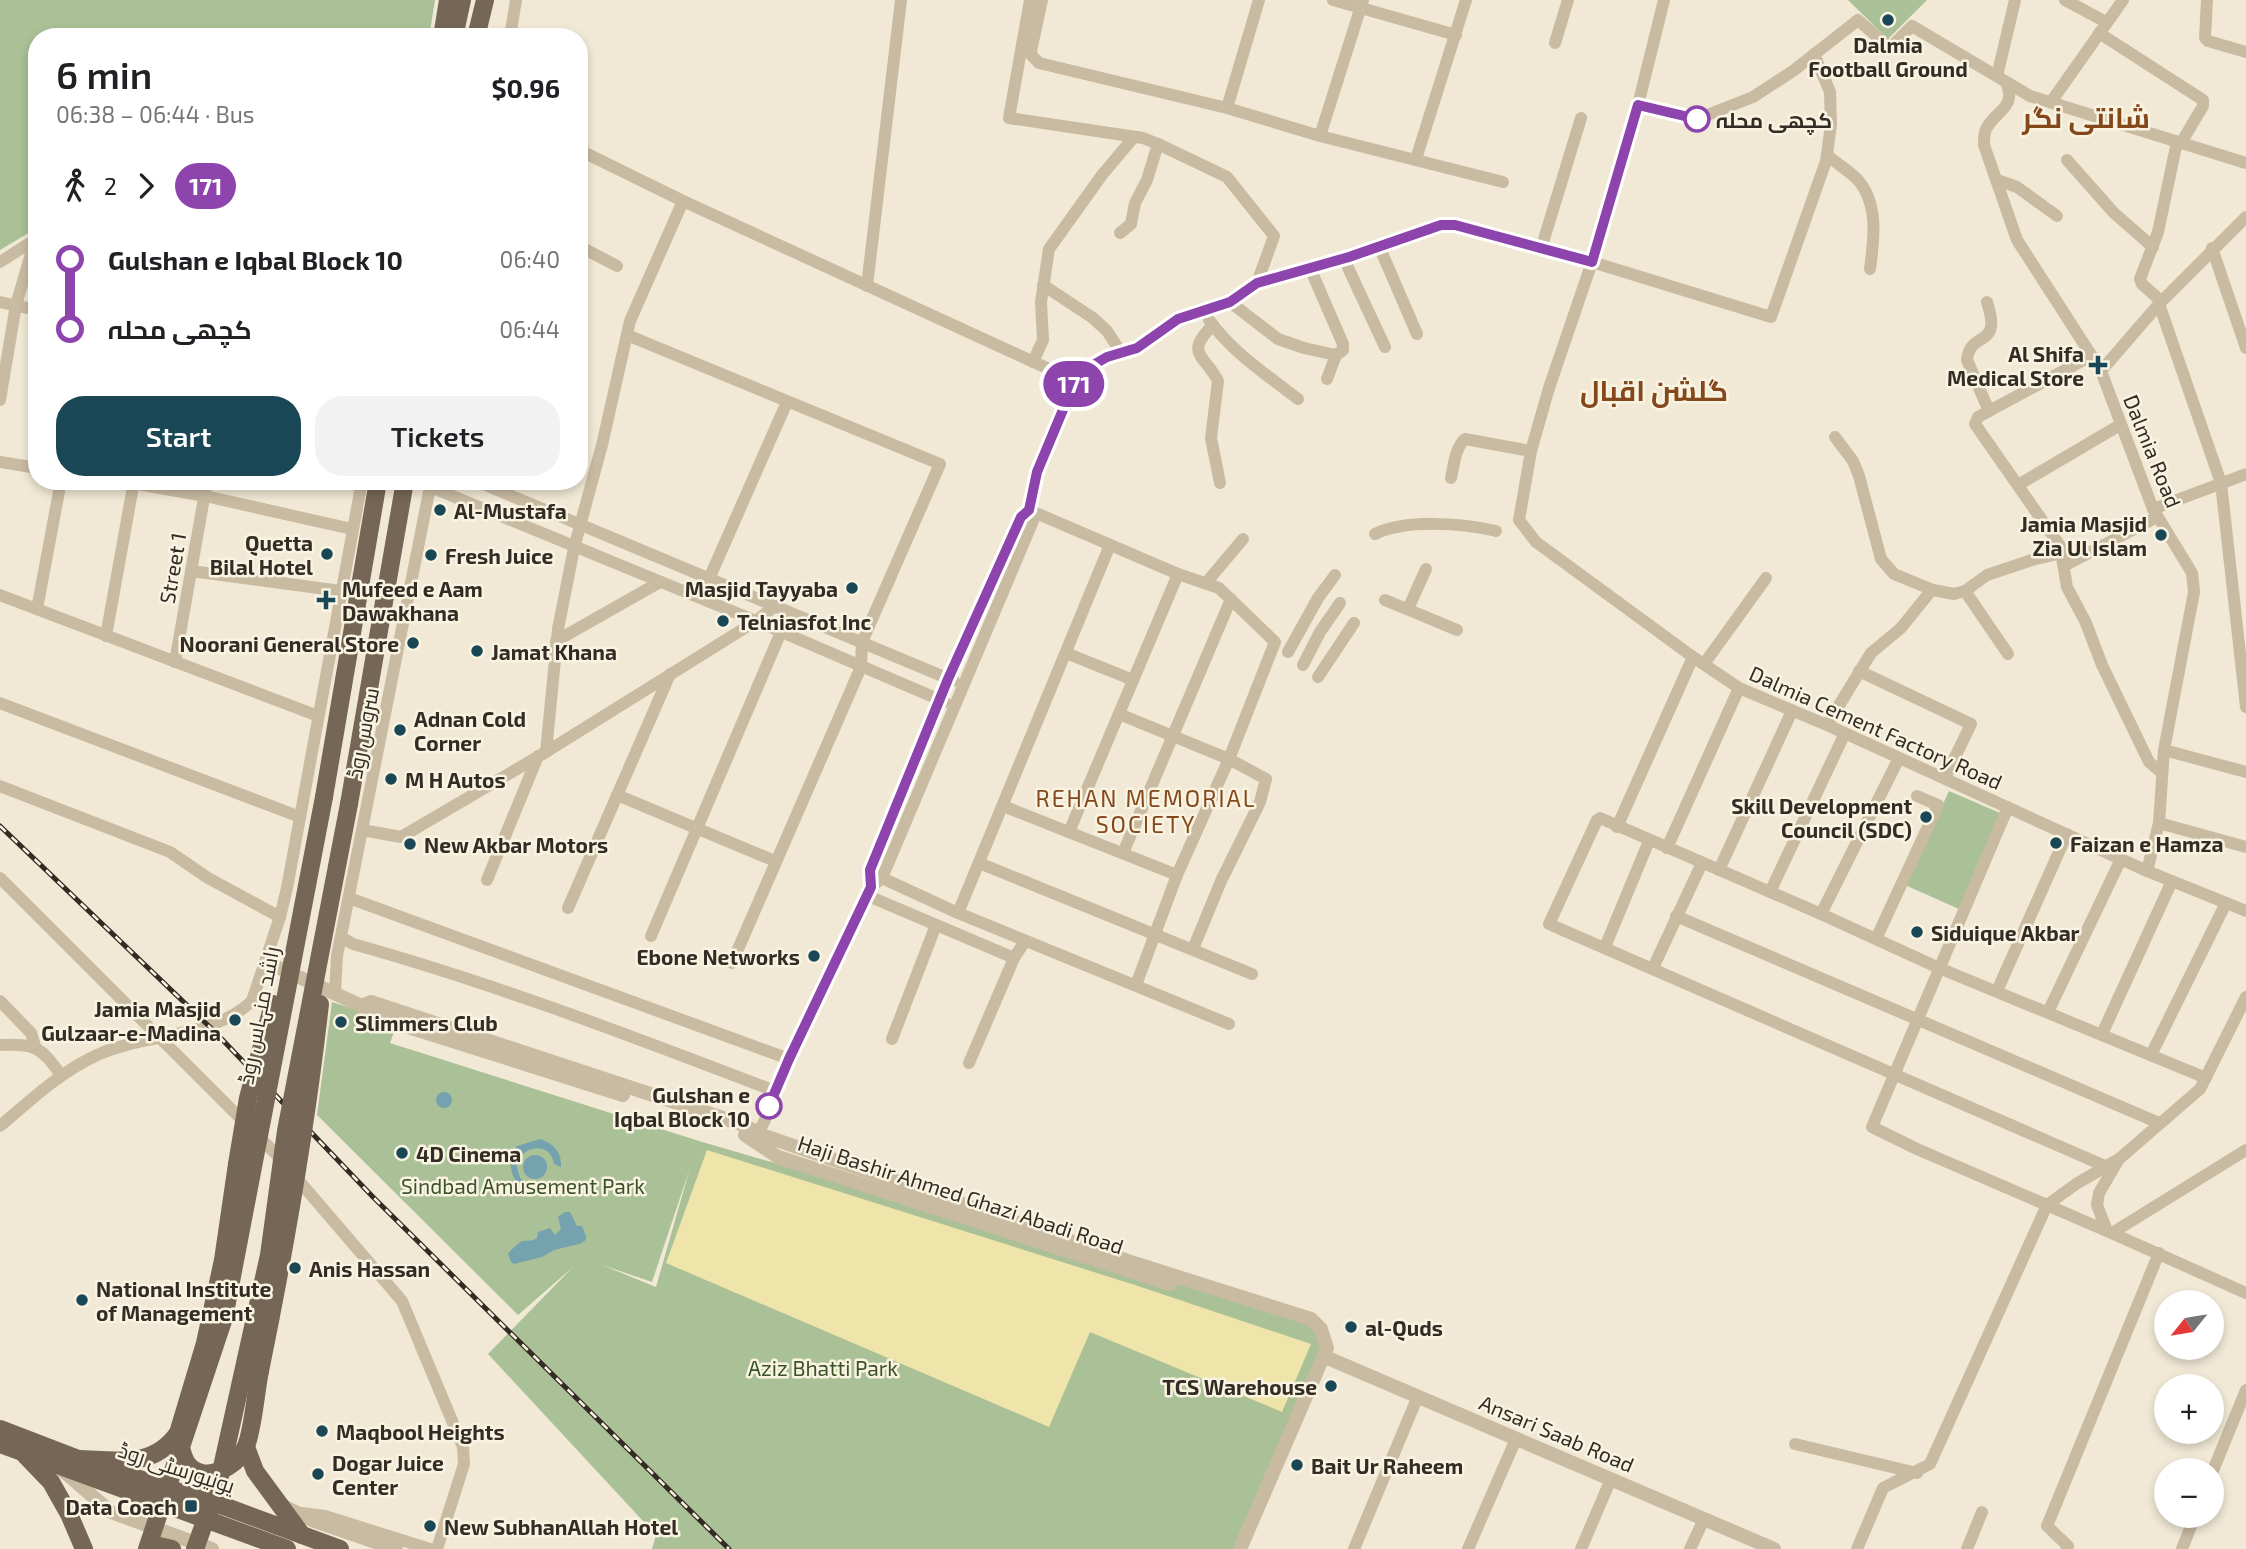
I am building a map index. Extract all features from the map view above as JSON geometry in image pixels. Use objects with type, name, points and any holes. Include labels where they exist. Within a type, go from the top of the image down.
[{"type":"main road","points":[[443,28],[448,0]]},
{"type":"main road","points":[[456,28],[462,0]]},
{"type":"main road","points":[[479,28],[487,0]]},
{"type":"main road","points":[[485,28],[487,0]]},
{"type":"main road","name":"راشد منہاس روڈ","points":[[148,1549],[223,1318],[324,797],[376,490]]},
{"type":"main road","points":[[195,1549],[218,1485],[269,1255],[286,1131],[349,804],[403,490]]},
{"type":"main road","points":[[78,1459],[150,1458],[178,1433],[210,1319],[223,1260],[248,1098],[273,1005],[297,931]]},
{"type":"main road","points":[[178,1433],[183,1458],[190,1468],[207,1474],[227,1467],[237,1460],[246,1447],[309,1103],[320,1002],[319,959]]},
{"type":"main road","name":"یونیورسٹی روڈ","points":[[0,1429],[78,1459],[229,1508],[340,1549]]},
{"type":"main road","name":"یونیورسٹی روڈ","points":[[0,1444],[287,1549]]},
{"type":"main road","points":[[246,1447],[255,1471],[302,1535]]},
{"type":"main road","points":[[21,1451],[51,1482],[84,1549]]},
{"type":"main road","points":[[229,1508],[284,1507]]},
{"type":"main road","points":[[148,1549],[155,1545],[172,1549]]},
{"type":"street","points":[[511,28],[516,0]]},
{"type":"street","points":[[867,286],[901,0]]},
{"type":"street","points":[[1030,0],[1009,118],[1133,136],[1158,144],[1227,177],[1274,236],[1257,283]]},
{"type":"street","points":[[1042,0],[1031,51],[1039,63],[1227,108],[1320,136],[1503,182]]},
{"type":"street","points":[[1227,108],[1259,0]]},
{"type":"street","points":[[1333,0],[1362,4],[1456,35]]},
{"type":"street","points":[[1416,159],[1466,0]]},
{"type":"street","points":[[1555,43],[1568,0]]},
{"type":"street","name":"Dalmia Cement Factory Road","points":[[1664,0],[1638,105],[1592,262],[1549,388],[1531,451],[1519,520],[1522,526],[1536,542],[1739,688],[1845,733],[2147,871],[2246,911]]},
{"type":"street","points":[[2002,79],[2015,0]]},
{"type":"street","points":[[2064,0],[2203,100],[2203,106],[2179,143],[2153,247],[2141,282],[2160,302],[2221,483],[2246,707]]},
{"type":"street","points":[[2051,102],[2123,0]]},
{"type":"street","points":[[2207,0],[2205,38],[2246,52]]},
{"type":"street","points":[[1320,136],[1362,4]]},
{"type":"street","points":[[1638,105],[1697,119],[1753,97],[1858,20],[1890,48],[1912,26],[2030,96],[2246,163]]},
{"type":"street","points":[[755,1136],[764,1122],[789,1059],[868,891],[870,870],[948,679],[1033,521],[1029,510],[1037,472],[1075,381],[1086,369],[1107,357],[1137,348],[1178,319],[1230,302],[1257,283],[1344,259],[1441,225],[1455,225],[1592,262],[1771,317],[1826,155],[1831,125],[1830,92],[1814,54]]},
{"type":"street","name":"Dalmia Road","points":[[2002,79],[2010,92],[2010,102],[1985,130],[1984,145],[2020,246],[2101,371],[2155,513],[2192,573],[2194,592],[2164,750],[2159,823],[2147,871]]},
{"type":"street","points":[[1541,249],[1581,118]]},
{"type":"street","points":[[1033,362],[1043,340],[1041,302],[1049,249],[1133,136]]},
{"type":"street","points":[[1121,233],[1131,224],[1135,203],[1147,180],[1158,144]]},
{"type":"street","points":[[588,154],[682,201],[1075,381]]},
{"type":"street","points":[[1826,155],[1856,179],[1869,198],[1874,233],[1870,269]]},
{"type":"street","points":[[2067,160],[2114,213],[2153,247]]},
{"type":"street","points":[[1997,180],[2017,187],[2057,216]]},
{"type":"street","points":[[487,880],[542,754],[556,641],[574,548],[602,446],[630,321],[682,201]]},
{"type":"street","points":[[2101,371],[2160,302],[2246,217]]},
{"type":"street","points":[[0,262],[28,245]]},
{"type":"street","points":[[1379,246],[1417,334]]},
{"type":"street","points":[[2212,248],[2246,348]]},
{"type":"street","points":[[588,251],[617,266]]},
{"type":"street","points":[[1344,259],[1385,347]]},
{"type":"street","points":[[0,400],[16,305],[28,266]]},
{"type":"street","points":[[1310,268],[1343,344],[1343,350],[1336,355],[1326,379]]},
{"type":"street","points":[[1044,285],[1093,318],[1107,331],[1122,354]]},
{"type":"street","points":[[0,302],[28,308]]},
{"type":"street","points":[[1230,302],[1278,338],[1304,348],[1336,355]]},
{"type":"street","points":[[1987,302],[1994,321],[1993,328],[1973,346],[1967,360],[1989,411]]},
{"type":"street","points":[[1203,311],[1220,335],[1297,399]]},
{"type":"street","points":[[1213,325],[1199,339],[1198,348],[1218,381],[1210,438],[1220,483]]},
{"type":"street","points":[[627,335],[940,464],[862,642],[861,667],[732,963]]},
{"type":"street","points":[[2091,356],[1978,417],[1975,424],[2056,539],[2067,586],[2086,623],[2102,665],[2144,753],[2149,762],[2162,773]]},
{"type":"street","points":[[709,579],[787,402]]},
{"type":"street","points":[[2018,485],[2120,425]]},
{"type":"street","points":[[1835,437],[1853,461],[1859,476],[1881,559],[1894,574],[1933,590],[1954,593],[1965,591],[1987,575],[2032,560],[2063,560],[2155,513],[2246,474]]},
{"type":"street","points":[[1451,478],[1457,451],[1465,439],[1531,451]]},
{"type":"street","points":[[0,462],[28,467]]},
{"type":"street","points":[[37,609],[59,490]]},
{"type":"street","points":[[106,636],[133,490]]},
{"type":"street","points":[[175,490],[352,529]]},
{"type":"street","name":"Street 1","points":[[175,662],[206,490]]},
{"type":"street","points":[[0,1126],[61,1075],[97,1055],[220,1021],[247,1006],[256,993],[280,917],[360,490]]},
{"type":"street","name":"سروس روڈ","points":[[335,993],[341,937],[429,490]]},
{"type":"street","points":[[444,490],[574,548],[756,621],[955,706]]},
{"type":"street","points":[[497,490],[962,685]]},
{"type":"street","points":[[1029,510],[1178,574],[1219,588],[1275,642],[1228,759],[1177,874],[1136,985]]},
{"type":"street","points":[[1375,534],[1404,525],[1480,527],[1496,531]]},
{"type":"street","points":[[1206,583],[1244,539]]},
{"type":"street","points":[[958,914],[1110,545]]},
{"type":"street","points":[[1408,609],[1426,569]]},
{"type":"street","points":[[191,571],[341,591]]},
{"type":"street","points":[[1069,832],[1178,574]]},
{"type":"street","points":[[1288,652],[1318,598],[1335,575]]},
{"type":"street","points":[[1617,827],[1698,661],[1766,578]]},
{"type":"street","points":[[868,891],[883,878],[955,706],[1000,581]]},
{"type":"street","points":[[556,641],[660,582]]},
{"type":"street","points":[[1827,725],[1871,653],[1901,628],[1933,590]]},
{"type":"street","points":[[1965,591],[2008,654]]},
{"type":"street","points":[[0,595],[318,716]]},
{"type":"street","points":[[1123,853],[1231,599]]},
{"type":"street","points":[[1385,600],[1457,629]]},
{"type":"street","points":[[1303,665],[1320,632],[1340,603]]},
{"type":"street","points":[[362,831],[401,837],[542,754],[756,621],[775,606]]},
{"type":"street","points":[[1318,677],[1354,623]]},
{"type":"street","points":[[651,936],[781,632]]},
{"type":"street","points":[[1066,653],[1133,680]]},
{"type":"street","points":[[1858,671],[1970,724],[1945,778]]},
{"type":"street","points":[[568,908],[670,673]]},
{"type":"street","points":[[1667,848],[1739,688]]},
{"type":"street","points":[[0,703],[300,817]]},
{"type":"street","points":[[1719,870],[1792,711]]},
{"type":"street","points":[[1119,714],[1228,759],[1266,779],[1260,802],[1221,881],[1193,949]]},
{"type":"street","points":[[1770,892],[1845,733]]},
{"type":"street","points":[[2164,750],[2246,772]]},
{"type":"street","points":[[1821,914],[1899,758]]},
{"type":"street","points":[[0,786],[170,852],[208,878],[280,917]]},
{"type":"street","points":[[617,795],[775,861]]},
{"type":"street","points":[[1877,939],[1938,805],[1917,796]]},
{"type":"street","points":[[1003,806],[1177,874]]},
{"type":"street","points":[[2008,807],[1872,1127],[2246,1293]]},
{"type":"street","points":[[2105,1166],[1549,924],[1597,820],[1600,818],[1939,968],[2206,1078]]},
{"type":"street","points":[[2159,823],[2246,847]]},
{"type":"street","points":[[1997,991],[2067,834]]},
{"type":"street","points":[[1605,947],[1649,841]]},
{"type":"street","points":[[2048,1012],[2121,859]]},
{"type":"street","points":[[979,863],[1252,974]]},
{"type":"street","points":[[1653,968],[1702,863]]},
{"type":"street","points":[[0,878],[276,1154],[402,1301],[463,1447],[464,1464],[437,1549]]},
{"type":"street","points":[[883,878],[958,914],[1229,1024]]},
{"type":"street","points":[[2102,1034],[2172,881]]},
{"type":"street","points":[[868,891],[936,925],[1014,958]]},
{"type":"street","points":[[349,898],[789,1059]]},
{"type":"street","points":[[2151,1055],[2226,903]]},
{"type":"street","points":[[1676,916],[2159,1123]]},
{"type":"street","points":[[891,1038],[936,925]]},
{"type":"street","points":[[341,937],[353,944],[481,982],[775,1091]]},
{"type":"street","points":[[969,1063],[1014,958],[1025,941]]},
{"type":"street","name":"Haji Bashir Ahmed Ghazi Abadi Road","points":[[266,962],[362,1006],[371,1002],[549,1060],[755,1136],[765,1136],[1137,1264],[1311,1319],[1321,1329],[1327,1348],[1323,1356]]},
{"type":"street","points":[[1857,1549],[1883,1489],[1930,1464],[2047,1205],[2119,1159],[2200,1090],[2246,997]]},
{"type":"street","points":[[0,1001],[31,1033],[35,1046]]},
{"type":"street","points":[[0,1045],[35,1046],[47,1055],[61,1075]]},
{"type":"street","points":[[2110,1232],[2246,1150]]},
{"type":"street","points":[[2110,1232],[2097,1205],[2099,1193],[2119,1159]]},
{"type":"street","points":[[2071,1548],[2047,1526],[2160,1253]]},
{"type":"street","points":[[1240,1549],[1323,1356]]},
{"type":"street","name":"Ansari Saab Road","points":[[1323,1356],[1774,1549]]},
{"type":"street","points":[[2218,1458],[2246,1390]]},
{"type":"street","points":[[1354,1549],[1418,1396]]},
{"type":"street","points":[[1468,1549],[1516,1439]]},
{"type":"street","points":[[1795,1444],[1917,1473]]},
{"type":"street","points":[[55,1464],[111,1511],[212,1549]]},
{"type":"street","points":[[1581,1549],[1611,1479]]},
{"type":"street","points":[[284,1507],[396,1549]]},
{"type":"street","points":[[284,1507],[325,1516],[430,1549]]},
{"type":"street","points":[[1967,1549],[1982,1512]]},
{"type":"street","points":[[1690,1549],[1704,1519]]},
{"type":"street","points":[[2182,1549],[2190,1528]]},
{"type":"green space","points":[[0,0],[435,0],[430,28],[28,28],[28,233],[0,250]]},
{"type":"green space","name":"Dalmia Football Ground","points":[[1848,0],[1927,0],[1888,39]]},
{"type":"green space","points":[[1949,791],[2000,813],[1959,909],[1905,885]]},
{"type":"green space","name":"Aziz Bhatti Park","points":[[332,1002],[397,1023],[390,1043],[699,1141],[1311,1319],[1323,1356],[1239,1549],[652,1549],[656,1535],[488,1354],[573,1267],[518,1315],[317,1115]],"holes":[[[690,1168],[656,1287],[602,1265],[652,1282]]]},
{"type":"sand","points":[[707,1150],[1135,1285],[1311,1344],[1282,1412],[1090,1332],[1049,1427],[666,1263]]},
{"type":"water","points":[[444,1092],[452,1100],[444,1108],[436,1100]]},
{"type":"water","points":[[540,1139],[556,1149],[561,1167],[554,1164],[552,1157],[543,1149],[536,1148],[524,1153],[516,1164],[520,1178],[532,1186],[546,1183],[553,1186],[543,1192],[534,1193],[518,1184],[511,1166],[512,1156],[517,1146]]},
{"type":"water","points":[[535,1155],[546,1162],[547,1167],[540,1178],[535,1179],[524,1172],[523,1167],[530,1156]]},
{"type":"water","points":[[570,1212],[577,1226],[582,1226],[586,1240],[554,1250],[542,1257],[514,1264],[511,1262],[508,1253],[519,1243],[535,1239],[538,1232],[550,1228],[555,1235],[561,1229],[558,1217]]},
{"type":"railway","points":[[0,826],[215,1032],[373,1197],[729,1549]]},
{"type":"bus line","name":"171","points":[[769,1106],[871,887],[870,870],[948,679],[1021,517],[1029,510],[1037,472],[1075,381],[1086,369],[1107,357],[1137,348],[1178,319],[1230,302],[1257,283],[1349,257],[1441,225],[1455,225],[1592,262],[1638,105],[1697,119]]},
{"type":"place","name":"Dalmia Football Ground","points":[[1888,20]]},
{"type":"place","name":"کچھی محلہ","points":[[1697,119]]},
{"type":"place","name":"Al Shifa Medical Store","points":[[2098,365]]},
{"type":"place","name":"Al-Mustafa","points":[[440,510]]},
{"type":"place","name":"Jamia Masjid Zia Ul Islam","points":[[2161,535]]},
{"type":"place","name":"Quetta Bilal Hotel","points":[[327,554]]},
{"type":"place","name":"Fresh Juice","points":[[431,555]]},
{"type":"place","name":"Masjid Tayyaba","points":[[852,588]]},
{"type":"place","name":"Mufeed e Aam Dawakhana","points":[[326,600]]},
{"type":"place","name":"Telniasfot Inc","points":[[723,621]]},
{"type":"place","name":"Noorani General Store","points":[[413,643]]},
{"type":"place","name":"Jamat Khana","points":[[477,651]]},
{"type":"place","name":"Adnan Cold Corner","points":[[400,730]]},
{"type":"place","name":"M H Autos","points":[[391,779]]},
{"type":"place","name":"Skill Development Council (SDC)","points":[[1926,817]]},
{"type":"place","name":"Faizan e Hamza","points":[[2056,843]]},
{"type":"place","name":"New Akbar Motors","points":[[410,844]]},
{"type":"place","name":"Siduique Akbar","points":[[1917,932]]},
{"type":"place","name":"Ebone Networks","points":[[814,956]]},
{"type":"place","name":"Jamia Masjid Gulzaar-e-Madina","points":[[235,1020]]},
{"type":"place","name":"Slimmers Club","points":[[341,1022]]},
{"type":"place","name":"Gulshan e Iqbal Block 10","points":[[769,1106]]},
{"type":"place","name":"4D Cinema","points":[[402,1153]]},
{"type":"place","name":"Anis Hassan","points":[[295,1268]]},
{"type":"place","name":"National Institute of Management","points":[[82,1300]]},
{"type":"place","name":"al-Quds","points":[[1351,1327]]},
{"type":"place","name":"TCS Warehouse","points":[[1331,1386]]},
{"type":"place","name":"Maqbool Heights","points":[[322,1431]]},
{"type":"place","name":"Bait Ur Raheem","points":[[1297,1465]]},
{"type":"place","name":"Dogar Juice Center","points":[[318,1474]]},
{"type":"place","name":"Data Coach","points":[[191,1506]]},
{"type":"place","name":"New SubhanAllah Hotel","points":[[430,1526]]},
{"type":"district","name":"شانتی نگر","points":[[2086,117]]},
{"type":"district","name":"گلشن اقبال","points":[[1654,390]]},
{"type":"district","name":"REHAN MEMORIAL SOCIETY","points":[[1146,811]]},
{"type":"park label","name":"Sindbad Amusement Park","points":[[523,1185]]}]
